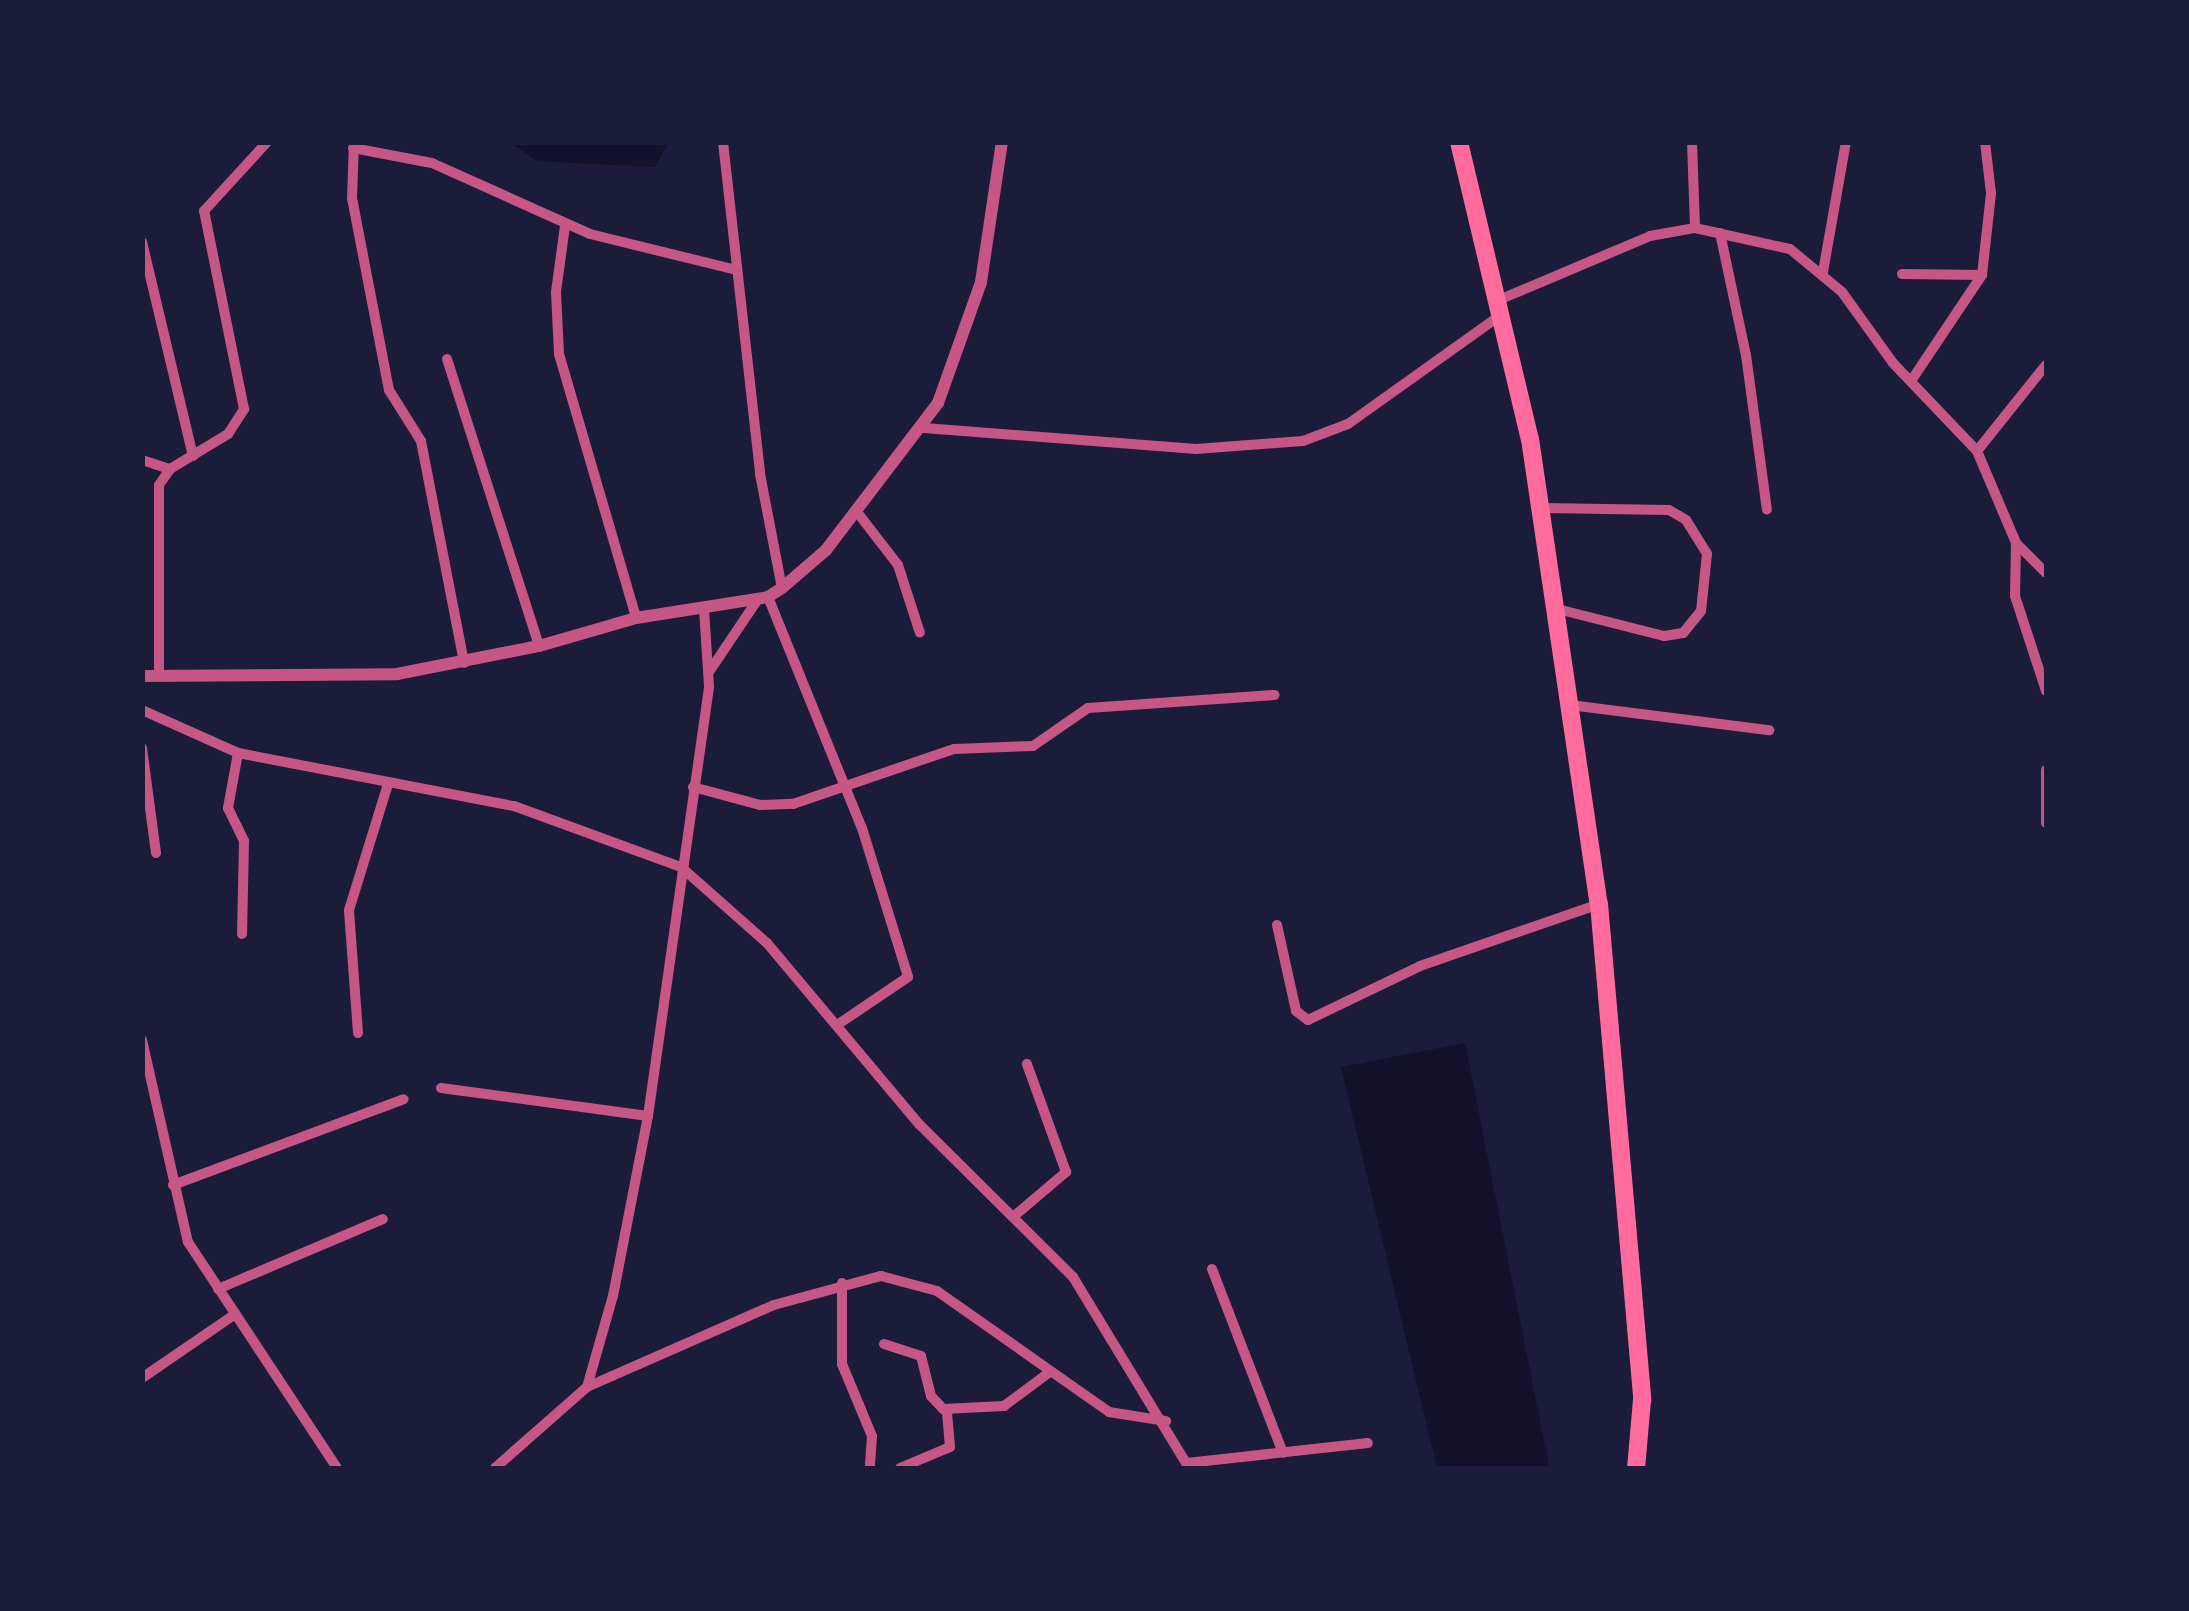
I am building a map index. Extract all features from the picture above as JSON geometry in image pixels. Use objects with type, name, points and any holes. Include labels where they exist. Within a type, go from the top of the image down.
[{"type":"highway","points":[[1459,142],[1543,508],[1599,904],[1642,1400],[1636,1468]]},
{"type":"street","points":[[158,675],[156,500],[170,469],[228,434],[244,408],[204,211],[268,142]]},
{"type":"street","points":[[724,142],[760,474],[782,588]]},
{"type":"street","points":[[142,676],[363,676],[464,663],[636,618],[762,598],[782,588],[807,570],[924,428],[969,326],[990,241],[1002,142]]},
{"type":"street","points":[[1692,142],[1695,228]]},
{"type":"street","points":[[1823,272],[1846,142]]},
{"type":"street","points":[[1912,381],[1982,275],[1990,193],[1986,142]]},
{"type":"street","points":[[464,663],[421,441],[389,390],[352,198],[354,145],[432,164],[566,226],[737,270]]},
{"type":"street","points":[[566,226],[556,292],[559,354],[636,618]]},
{"type":"street","points":[[924,428],[1196,448],[1303,441],[1348,424],[1496,309],[1650,236],[1695,228],[1790,249],[1823,272],[1912,381],[1978,451],[2016,543],[2046,573]]},
{"type":"street","points":[[1720,233],[1746,355],[1767,510]]},
{"type":"street","points":[[142,242],[193,456]]},
{"type":"street","points":[[1902,274],[1982,275]]},
{"type":"street","points":[[447,359],[538,646]]},
{"type":"street","points":[[1978,451],[2045,372]]},
{"type":"street","points":[[142,460],[170,469]]},
{"type":"street","points":[[1543,508],[1668,510],[1700,535],[1707,554],[1701,611],[1682,633],[1664,636],[1557,609]]},
{"type":"street","points":[[857,512],[898,564],[920,633]]},
{"type":"street","points":[[2016,543],[2015,596],[2046,691]]},
{"type":"street","points":[[708,672],[762,598]]},
{"type":"street","points":[[762,598],[846,785],[908,977],[837,1025]]},
{"type":"street","points":[[587,1387],[614,1296],[648,1116],[708,672],[704,609]]},
{"type":"street","points":[[693,787],[779,806],[954,749],[1033,746],[1088,708],[1275,695]]},
{"type":"street","points":[[1570,705],[1770,730]]},
{"type":"street","points":[[142,710],[238,752],[514,806],[681,867],[768,943],[919,1124],[1094,1301],[1166,1421],[1188,1466],[1368,1443]]},
{"type":"street","points":[[142,748],[156,853]]},
{"type":"street","points":[[238,752],[228,808],[244,841],[242,934]]},
{"type":"street","points":[[2046,770],[2046,823]]},
{"type":"street","points":[[358,1033],[349,910],[388,784]]},
{"type":"street","points":[[1276,925],[1296,1011],[1308,1020],[1420,966],[1599,904]]},
{"type":"street","points":[[142,1040],[147,1083],[188,1242],[337,1468]]},
{"type":"street","points":[[1013,1217],[1066,1172],[1027,1064]]},
{"type":"street","points":[[441,1088],[648,1116]]},
{"type":"street","points":[[172,1185],[404,1099]]},
{"type":"street","points":[[218,1289],[384,1218]]},
{"type":"street","points":[[1212,1270],[1284,1453]]},
{"type":"street","points":[[496,1468],[587,1387],[774,1305],[842,1283],[881,1276],[936,1290],[1110,1412],[1166,1421]]},
{"type":"street","points":[[842,1283],[842,1364],[872,1436],[870,1468]]},
{"type":"street","points":[[142,1378],[234,1315]]},
{"type":"street","points":[[884,1344],[921,1356],[931,1396],[947,1410],[950,1448],[900,1468]]},
{"type":"street","points":[[947,1410],[1004,1406],[1050,1372]]},
{"type":"shaded area","points":[[511,143],[668,143],[655,167],[537,161]]},
{"type":"shaded area","points":[[1465,1043],[1549,1467],[1437,1468],[1341,1067]]}]
